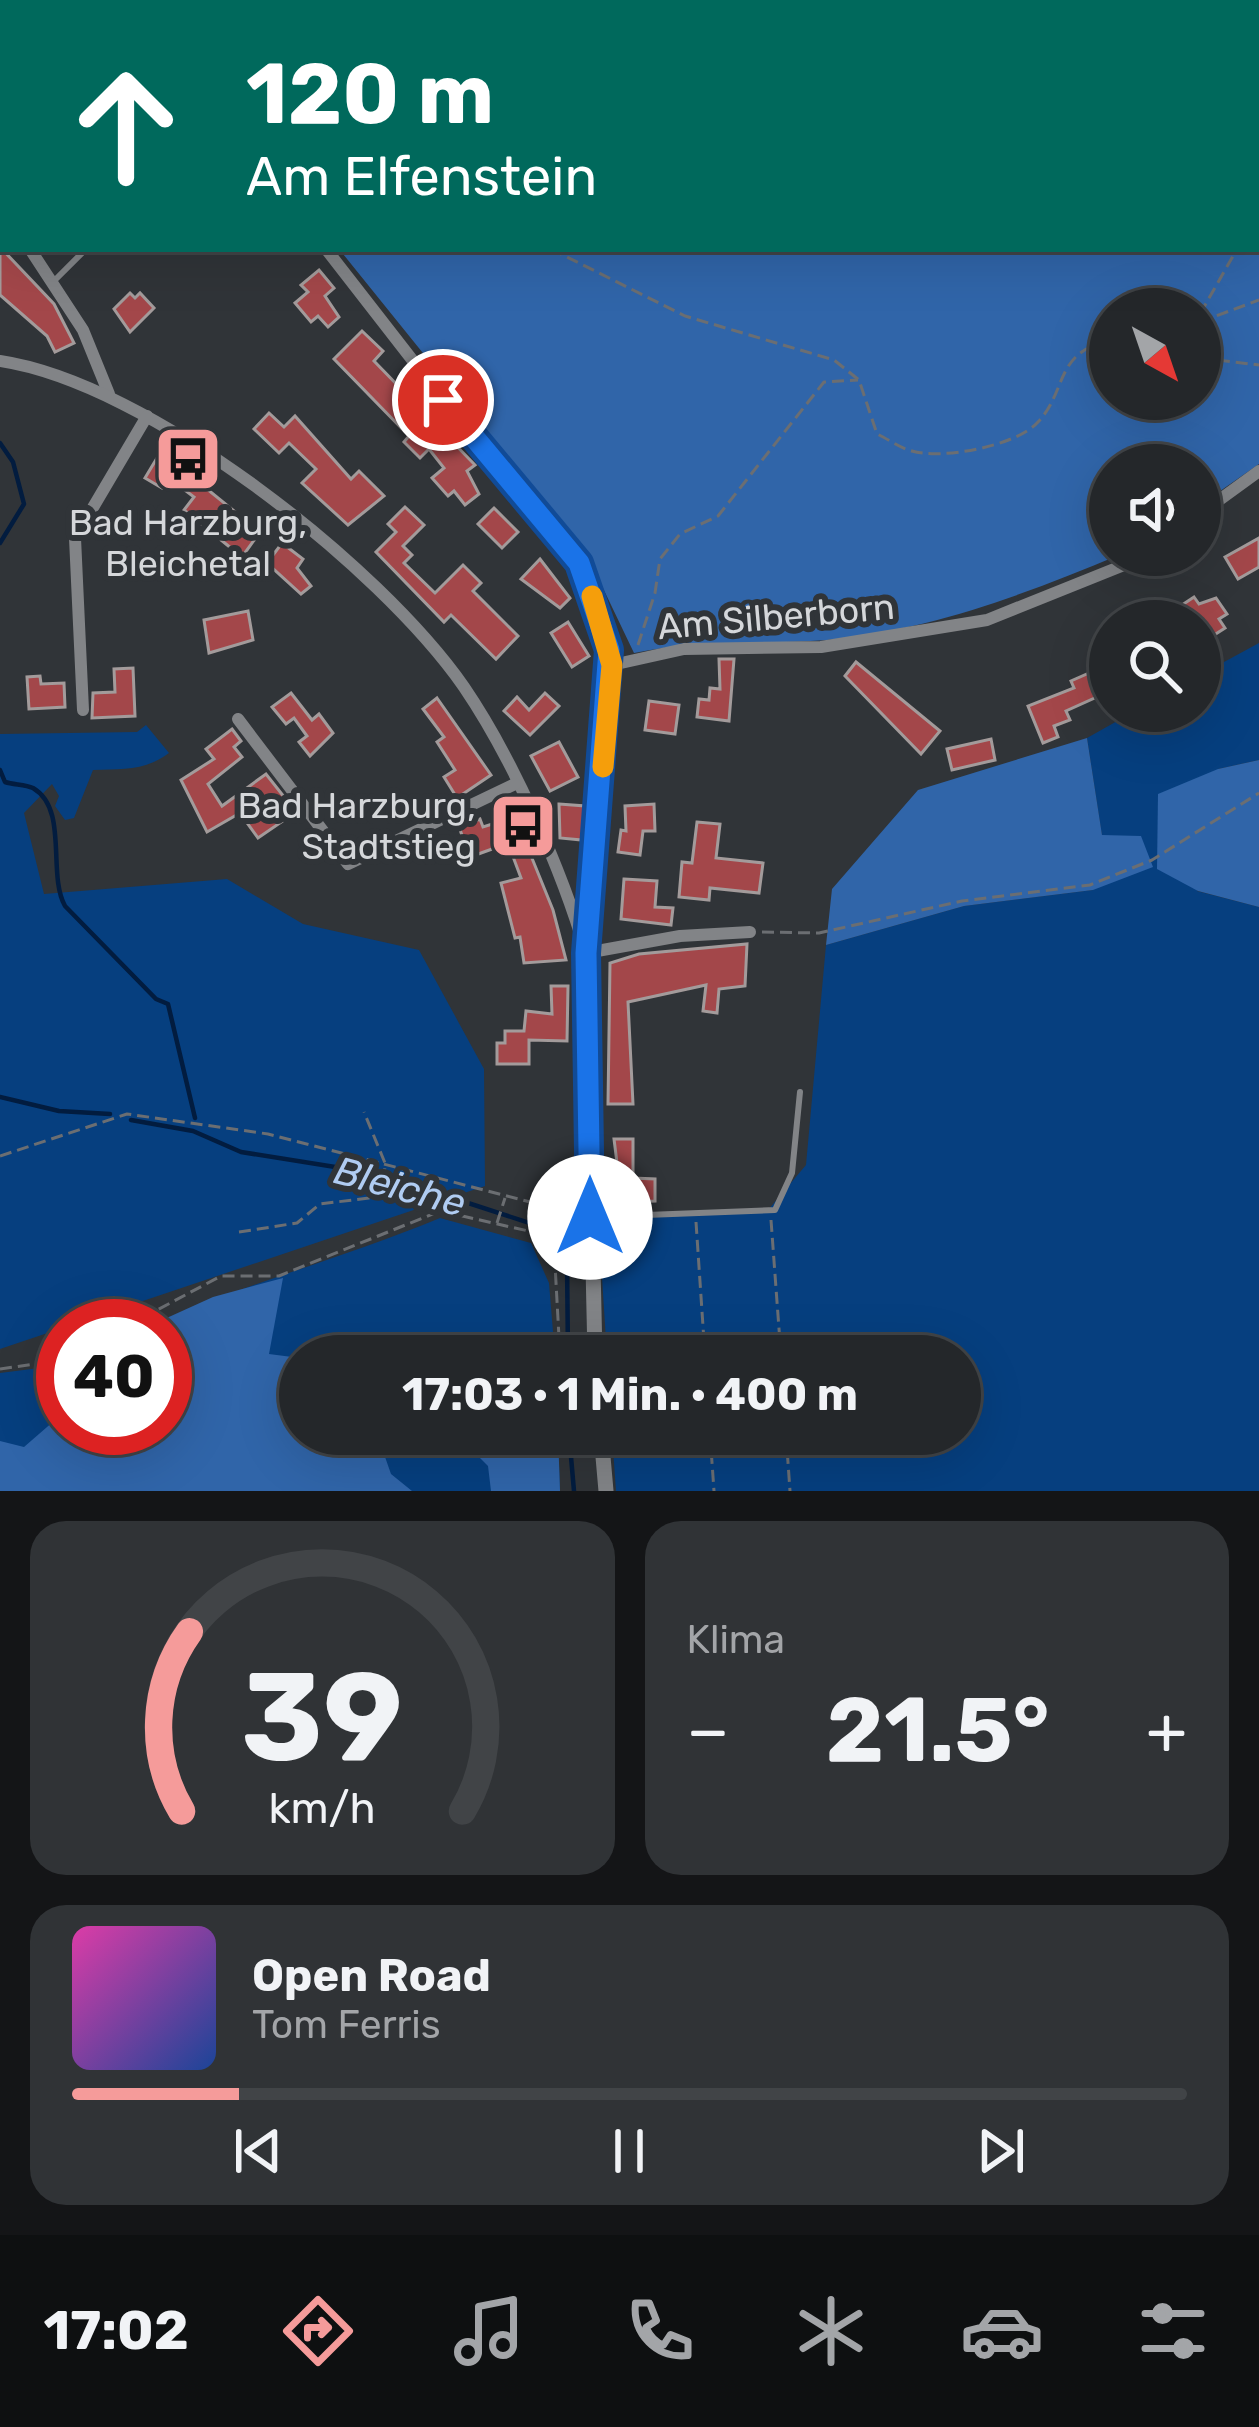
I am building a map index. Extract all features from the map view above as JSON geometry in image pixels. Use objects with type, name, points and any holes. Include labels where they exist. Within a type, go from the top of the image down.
[{"type":"street","points":[[32,252],[83,330],[109,394]]},
{"type":"street","points":[[328,252],[579,563],[612,665],[586,953],[594,1335]]},
{"type":"street","points":[[0,361],[109,394],[147,416],[287,511],[424,637],[465,690],[515,784],[562,880],[586,953]]},
{"type":"street","points":[[83,710],[75,538],[147,416]]},
{"type":"street","points":[[1221,499],[1259,471]]},
{"type":"street","name":"Am Silberborn","points":[[612,665],[684,649],[821,647],[987,620],[1097,576]]},
{"type":"street","points":[[238,719],[348,864],[515,784]]},
{"type":"street","points":[[586,953],[680,936],[751,932]]},
{"type":"street","points":[[603,1455],[606,1491]]},
{"type":"lane","points":[[54,280],[83,252]]},
{"type":"lane","points":[[590,1225],[770,1213],[782,1201],[792,1173],[800,1092]]},
{"type":"path","points":[[557,252],[685,316],[834,360],[859,380],[878,434],[914,453],[1002,446],[1038,422],[1069,361],[1089,347]]},
{"type":"path","points":[[1215,288],[1235,252]]},
{"type":"path","points":[[1221,314],[1259,300]]},
{"type":"path","points":[[1221,360],[1259,365]]},
{"type":"path","points":[[637,649],[656,593],[660,559],[680,534],[718,515],[824,382],[859,380]]},
{"type":"path","points":[[751,932],[819,933],[962,901],[1090,885],[1152,860],[1259,793]]},
{"type":"path","points":[[238,1232],[297,1223],[320,1204],[369,1198],[384,1184],[385,1163],[364,1112]]},
{"type":"path","points":[[0,1156],[127,1114],[268,1134],[551,1207],[590,1225]]},
{"type":"path","points":[[496,1226],[506,1196]]},
{"type":"path","points":[[178,1299],[221,1276],[279,1276],[440,1211],[546,1235],[555,1264],[559,1335]]},
{"type":"path","points":[[770,1213],[779,1335]]},
{"type":"path","points":[[695,1215],[704,1335]]},
{"type":"path","points":[[0,1369],[36,1364]]},
{"type":"path","points":[[711,1455],[714,1491]]},
{"type":"path","points":[[787,1455],[790,1491]]},
{"type":"shaded area","points":[[341,252],[1259,252],[1259,464],[1221,490],[1221,444],[1089,444],[1089,567],[976,609],[903,628],[827,640],[682,646],[634,653],[589,559]]},
{"type":"shaded area","points":[[1259,643],[1259,760],[1218,769],[1197,891],[1259,907],[1259,1491],[616,1491],[613,1455],[981,1455],[981,1335],[606,1335],[598,1214],[768,1210],[806,1165],[826,945],[964,906],[1093,890],[1102,836],[1087,738],[1098,732],[1221,732],[1221,664]]},
{"type":"shaded area","points":[[146,725],[169,753],[142,766],[93,770],[74,818],[65,820],[55,806],[59,796],[52,784],[24,813],[44,894],[227,879],[303,924],[419,950],[484,1069],[485,1186],[149,1299],[36,1299],[36,1337],[0,1349],[0,734],[137,732]]},
{"type":"shaded area","points":[[1087,738],[1102,835],[1141,836],[1153,867],[1093,890],[964,906],[826,945],[832,889],[918,790]]},
{"type":"shaded area","points":[[1259,760],[1259,907],[1198,891],[1157,869],[1158,794],[1218,769]]},
{"type":"shaded area","points":[[440,1218],[531,1243],[549,1283],[553,1335],[279,1335],[279,1455],[559,1455],[560,1491],[0,1491],[0,1373],[36,1368],[36,1455],[192,1455],[192,1309]]},
{"type":"shaded area","points":[[283,1278],[269,1354],[279,1355],[279,1455],[384,1455],[391,1474],[412,1491],[0,1491],[0,1441],[24,1447],[36,1437],[36,1455],[192,1455],[192,1307]]},
{"type":"shaded area","points":[[477,1455],[559,1455],[560,1491],[491,1491],[488,1466]]},
{"type":"building","points":[[0,252],[5,252],[54,304],[74,343],[55,352],[47,336],[0,295]]},
{"type":"building","points":[[319,270],[334,288],[325,296],[339,317],[328,327],[318,316],[311,322],[295,303],[308,292],[301,285]]},
{"type":"building","points":[[130,293],[135,298],[140,293],[154,308],[130,332],[114,309]]},
{"type":"building","points":[[362,331],[383,351],[374,361],[475,465],[467,471],[479,494],[465,505],[454,491],[448,496],[432,478],[444,468],[429,449],[420,458],[404,442],[409,436],[334,359]]},
{"type":"building","points":[[269,413],[284,427],[295,416],[351,479],[359,471],[384,496],[348,525],[302,483],[316,469],[289,443],[279,453],[254,429]]},
{"type":"building","points":[[157,458],[191,476],[260,532],[242,557],[184,510],[194,497],[169,478],[162,488],[145,478]]},
{"type":"building","points":[[405,507],[424,525],[403,546],[412,555],[404,563],[435,593],[463,565],[481,583],[473,591],[518,636],[496,659],[451,615],[444,622],[376,552],[396,532],[388,524]]},
{"type":"building","points":[[494,508],[518,532],[502,548],[478,524]]},
{"type":"building","points":[[1259,538],[1259,567],[1238,579],[1225,557]]},
{"type":"building","points":[[282,543],[303,559],[297,568],[311,586],[301,594],[267,563]]},
{"type":"building","points":[[540,559],[570,598],[560,608],[521,579]]},
{"type":"building","points":[[248,611],[253,640],[209,653],[204,620]]},
{"type":"building","points":[[568,622],[589,656],[572,667],[551,633]]},
{"type":"building","points":[[719,659],[734,659],[729,721],[697,717],[699,699],[709,700],[710,688],[720,689]]},
{"type":"building","points":[[856,662],[940,731],[921,754],[845,676]]},
{"type":"building","points":[[133,668],[135,716],[92,718],[93,693],[115,692],[114,669]]},
{"type":"building","points":[[1089,673],[1089,701],[1066,711],[1070,720],[1054,726],[1058,737],[1043,743],[1028,706],[1074,688],[1071,681]]},
{"type":"building","points":[[40,676],[41,684],[64,683],[65,707],[29,709],[27,677]]},
{"type":"building","points":[[291,693],[312,720],[319,714],[333,733],[310,756],[299,742],[307,736],[294,718],[286,724],[272,707]]},
{"type":"building","points":[[545,693],[559,706],[530,735],[504,711],[517,697],[529,710]]},
{"type":"building","points":[[437,698],[491,775],[457,798],[444,777],[455,770],[437,742],[444,737],[423,709]]},
{"type":"building","points":[[649,701],[679,705],[675,734],[645,730]]},
{"type":"building","points":[[232,729],[241,741],[234,747],[242,757],[208,784],[222,806],[266,774],[296,812],[258,838],[240,813],[207,832],[181,780],[214,759],[206,749]]},
{"type":"building","points":[[991,739],[995,760],[952,770],[947,749]]},
{"type":"building","points":[[559,742],[578,777],[550,791],[531,756]]},
{"type":"building","points":[[559,804],[585,806],[582,840],[560,838]]},
{"type":"building","points":[[654,804],[655,831],[643,831],[640,855],[618,852],[621,830],[626,831],[625,806]]},
{"type":"building","points":[[480,819],[483,827],[499,822],[506,844],[470,857],[459,827]]},
{"type":"building","points":[[697,822],[720,824],[716,858],[763,863],[759,893],[710,888],[709,900],[679,897],[682,862],[692,863]]},
{"type":"building","points":[[525,841],[553,910],[566,960],[524,963],[520,937],[515,938],[501,883],[521,878],[509,846]]},
{"type":"building","points":[[624,879],[657,881],[655,907],[673,908],[671,925],[621,919]]},
{"type":"building","points":[[747,944],[745,986],[719,989],[717,1013],[703,1011],[706,985],[628,1002],[633,1104],[608,1104],[610,963],[639,954]]},
{"type":"building","points":[[551,986],[568,986],[567,1041],[529,1040],[529,1064],[497,1064],[497,1043],[505,1043],[505,1031],[524,1031],[526,1011],[552,1014]]},
{"type":"building","points":[[614,1139],[633,1139],[633,1178],[655,1179],[655,1201],[629,1202],[629,1194],[621,1195]]},
{"type":"waterway","name":"Bleiche","points":[[0,443],[13,462],[24,504],[0,543]]},
{"type":"waterway","name":"Bleiche","points":[[0,770],[5,782],[33,788],[51,811],[57,877],[65,906],[156,999],[168,1004],[195,1118]]},
{"type":"waterway","points":[[0,1097],[59,1111],[110,1114]]},
{"type":"waterway","name":"Bleiche","points":[[131,1120],[193,1131],[241,1152],[379,1174],[551,1230],[567,1260],[568,1335]]},
{"type":"waterway","name":"Bleiche","points":[[571,1455],[574,1491]]},
{"type":"slow traffic","points":[[592,596],[612,665],[603,767]]},
{"type":"place","name":"Bad Harzburg, Bleichetal","points":[[188,459]]},
{"type":"place","name":"Bad Harzburg, Stadtstieg","points":[[523,826]]},
{"type":"route","points":[[443,400],[579,563],[612,665],[586,953],[590,1217]]}]
